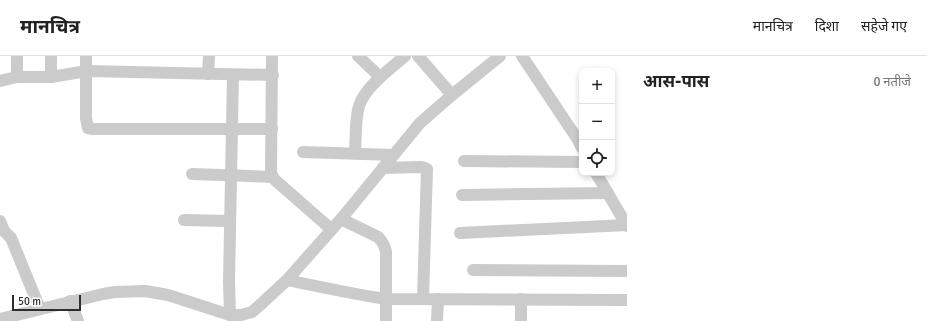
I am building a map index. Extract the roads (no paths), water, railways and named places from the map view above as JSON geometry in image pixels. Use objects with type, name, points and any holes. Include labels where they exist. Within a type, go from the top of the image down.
[{"type":"street","points":[[17,56],[17,77]]},
{"type":"street","points":[[51,56],[51,77]]},
{"type":"street","points":[[86,56],[86,118],[88,128],[272,129]]},
{"type":"street","points":[[208,74],[209,56]]},
{"type":"street","points":[[272,56],[272,178]]},
{"type":"street","points":[[358,56],[380,77]]},
{"type":"street","points":[[355,153],[358,107],[364,94],[380,77],[405,56]]},
{"type":"street","points":[[418,56],[452,95]]},
{"type":"street","points":[[0,319],[103,294],[145,291],[168,295],[230,315],[255,317],[260,305],[287,280],[341,219],[420,123],[500,56]]},
{"type":"street","points":[[522,56],[579,143]]},
{"type":"street","points":[[0,81],[17,77],[51,77],[87,71],[272,75]]},
{"type":"street","points":[[230,315],[229,282],[233,75]]},
{"type":"street","points":[[303,152],[393,155]]},
{"type":"street","points":[[464,161],[579,162]]},
{"type":"street","points":[[383,168],[420,167],[427,169],[423,298]]},
{"type":"street","points":[[192,174],[272,178],[331,229]]},
{"type":"street","points":[[460,233],[627,225],[598,176]]},
{"type":"street","points":[[462,195],[608,193]]},
{"type":"street","points":[[341,219],[378,237],[383,241],[386,252],[386,321]]},
{"type":"street","points":[[184,220],[230,221]]},
{"type":"street","points":[[2,228],[11,238],[40,309]]},
{"type":"street","points":[[473,270],[627,271]]},
{"type":"street","points":[[287,280],[353,294],[386,299],[627,300]]},
{"type":"street","points":[[437,321],[438,299]]},
{"type":"street","points":[[521,299],[521,321]]},
{"type":"street","points":[[70,301],[78,321]]}]
